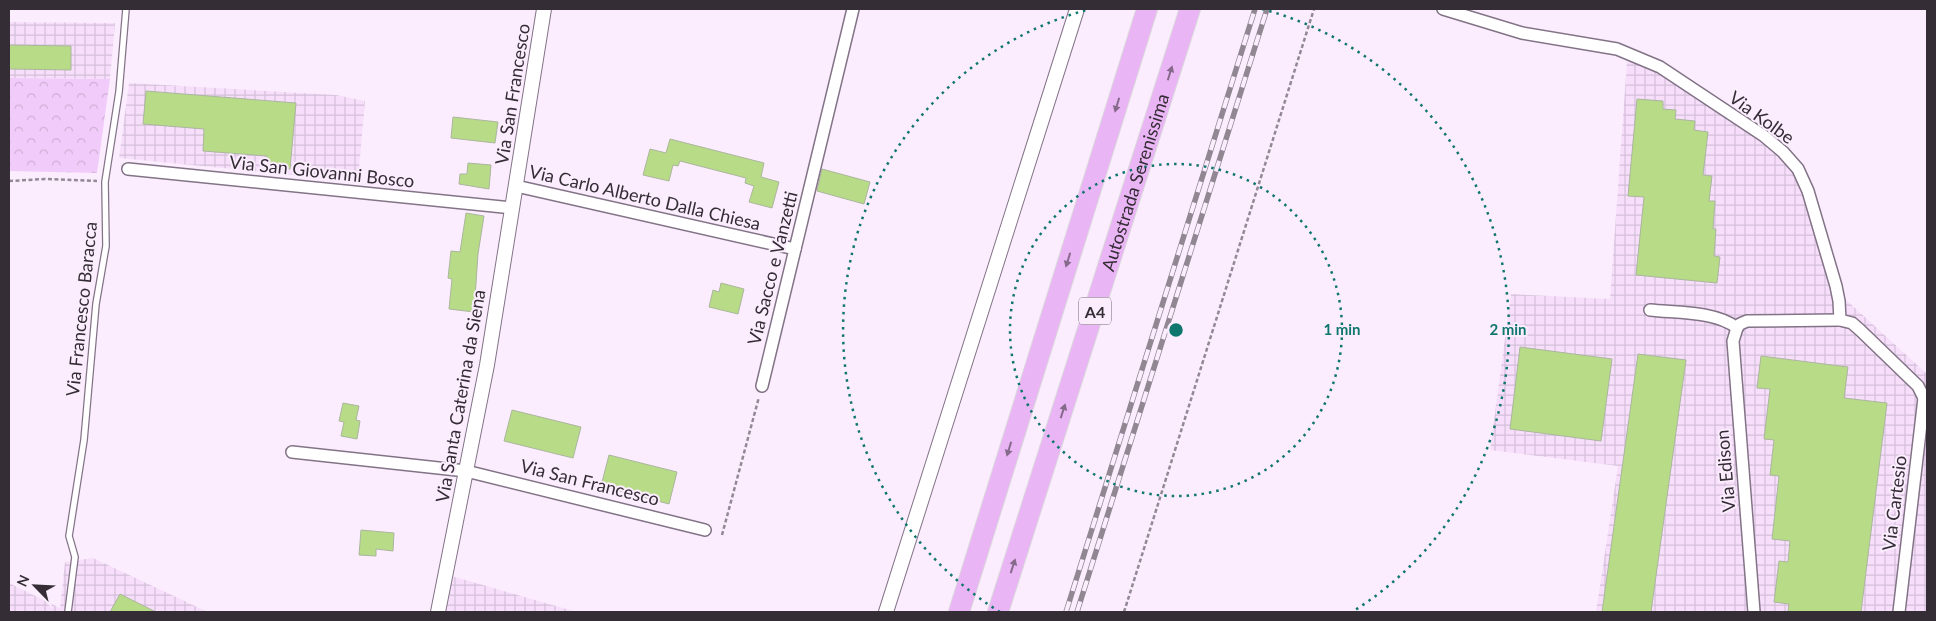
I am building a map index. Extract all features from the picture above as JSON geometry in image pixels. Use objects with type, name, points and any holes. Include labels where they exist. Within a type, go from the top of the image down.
[{"type":"highway","name":"A4","points":[[959,612],[1147,9]]},
{"type":"highway","name":"Autostrada Serenissima","points":[[998,612],[1190,9]]},
{"type":"street","name":"Via San Francesco","points":[[516,186],[544,9]]},
{"type":"street","name":"Via Sacco e Vanzetti","points":[[762,386],[853,9]]},
{"type":"street","points":[[886,612],[1077,9]]},
{"type":"street","name":"Via Kolbe","points":[[1443,9],[1522,33],[1617,49],[1646,60],[1668,72],[1773,144],[1791,160],[1804,180],[1836,286],[1840,320]]},
{"type":"street","name":"Via San Giovanni Bosco","points":[[128,169],[512,208]]},
{"type":"street","name":"Via Santa Caterina da Siena","points":[[438,612],[486,365],[516,186]]},
{"type":"street","name":"Via Carlo Alberto Dalla Chiesa","points":[[516,186],[795,249]]},
{"type":"street","points":[[1650,310],[1718,318],[1730,322],[1737,328],[1747,321],[1840,320],[1852,323],[1918,386],[1926,398]]},
{"type":"street","name":"Via Edison","points":[[1737,328],[1732,341],[1754,612]]},
{"type":"street","name":"Via Cartesio","points":[[1899,612],[1926,398]]},
{"type":"street","name":"Via San Francesco","points":[[292,452],[466,471],[705,530]]},
{"type":"lane","name":"Via Francesco Baracca","points":[[68,612],[74,557],[69,536],[84,440],[96,304],[106,246],[105,182],[119,92],[126,9]]},
{"type":"path","points":[[1124,612],[1314,9]]},
{"type":"path","points":[[9,181],[105,182]]},
{"type":"path","points":[[722,536],[762,386]]},
{"type":"shaded area","points":[[9,22],[115,23],[110,79],[9,78]]},
{"type":"shaded area","points":[[1627,61],[1639,62],[1658,69],[1749,130],[1789,162],[1805,192],[1831,286],[1927,374],[1927,612],[1596,612],[1618,466],[1490,450],[1511,294],[1610,299]]},
{"type":"shaded area","points":[[129,83],[336,95],[365,101],[358,181],[119,158]]},
{"type":"shaded area","points":[[93,558],[208,612],[9,612],[9,583],[60,608],[65,562]]},
{"type":"shaded area","points":[[450,576],[455,577],[577,612],[442,612]]},
{"type":"green space","points":[[9,78],[110,79],[97,173],[9,171]]},
{"type":"building","points":[[9,45],[71,46],[71,70],[9,69]]},
{"type":"building","points":[[146,91],[296,103],[290,169],[266,167],[267,156],[203,151],[204,129],[143,124]]},
{"type":"building","points":[[1637,99],[1663,101],[1663,109],[1676,110],[1675,119],[1695,121],[1694,130],[1708,132],[1703,175],[1712,176],[1709,201],[1715,201],[1713,229],[1716,229],[1714,256],[1720,257],[1717,283],[1636,275],[1644,197],[1628,196]]},
{"type":"building","points":[[453,117],[498,122],[495,143],[451,138]]},
{"type":"building","points":[[670,139],[764,163],[761,177],[779,182],[772,208],[749,202],[754,186],[745,183],[746,178],[680,161],[678,166],[673,165],[669,181],[643,175],[650,149],[666,153]]},
{"type":"building","points":[[468,163],[491,165],[489,189],[459,184],[460,174],[467,174]]},
{"type":"building","points":[[822,169],[870,182],[864,204],[817,191]]},
{"type":"building","points":[[466,213],[484,216],[478,254],[474,312],[449,309],[452,279],[448,278],[451,251],[460,252]]},
{"type":"building","points":[[721,283],[744,289],[738,314],[709,307],[713,290],[719,292]]},
{"type":"building","points":[[1520,347],[1612,359],[1601,441],[1510,429]]},
{"type":"building","points":[[1638,354],[1686,360],[1651,612],[1602,612]]},
{"type":"building","points":[[1761,356],[1848,367],[1844,398],[1887,403],[1861,612],[1788,612],[1789,604],[1774,602],[1779,561],[1788,562],[1790,541],[1772,539],[1779,476],[1770,475],[1774,440],[1764,439],[1770,389],[1757,388]]},
{"type":"building","points":[[343,403],[359,406],[356,420],[360,421],[357,439],[341,436],[344,422],[339,421]]},
{"type":"building","points":[[512,410],[581,427],[573,458],[504,441]]},
{"type":"building","points":[[609,455],[677,472],[669,504],[601,486]]},
{"type":"building","points":[[361,530],[394,533],[393,551],[376,549],[376,556],[359,555]]},
{"type":"building","points":[[120,594],[156,612],[110,612]]},
{"type":"railway","points":[[1066,612],[1255,9]]},
{"type":"railway","points":[[1077,612],[1267,9]]}]
